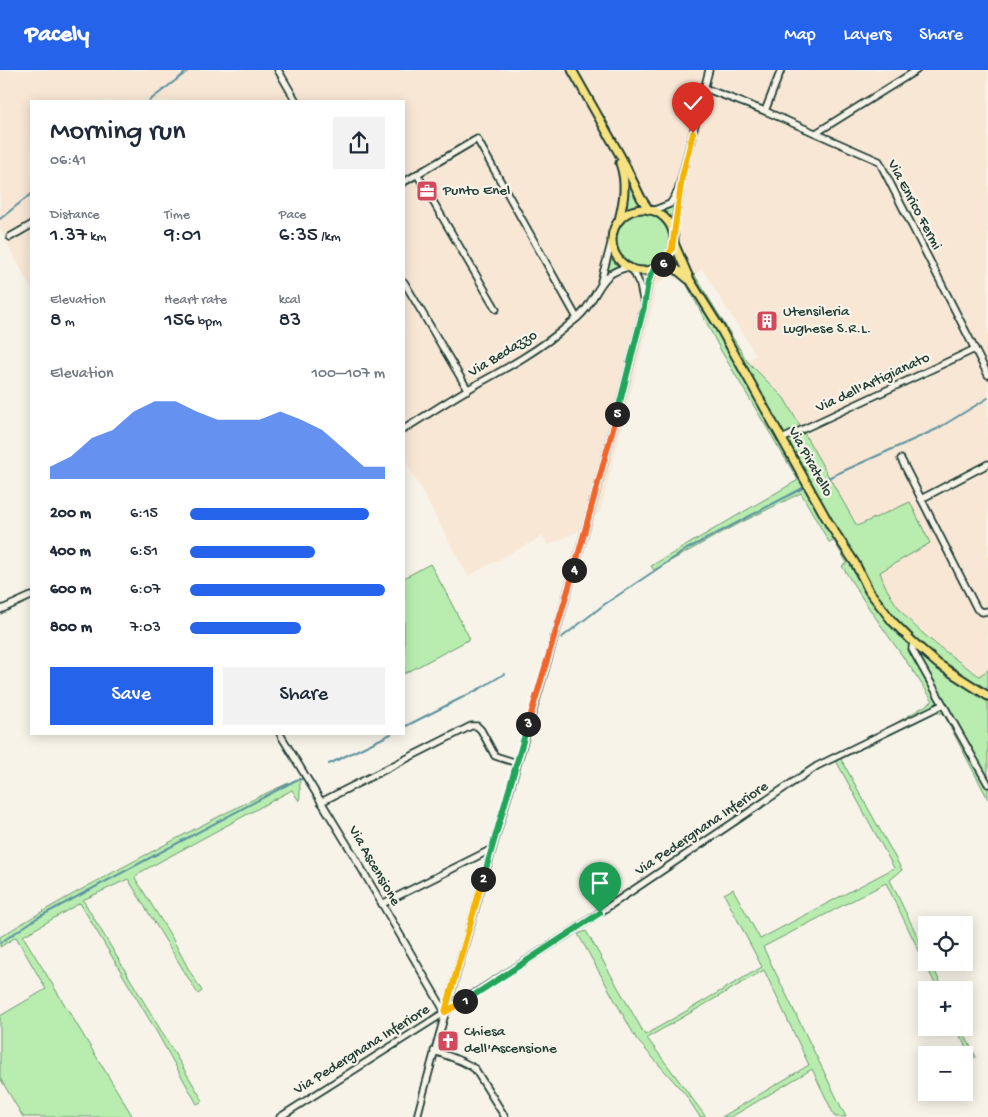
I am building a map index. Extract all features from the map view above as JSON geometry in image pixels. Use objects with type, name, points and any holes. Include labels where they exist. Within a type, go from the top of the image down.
[{"type":"main road","points":[[572,70],[624,163],[641,198],[651,211],[664,218],[671,228],[674,243],[667,259],[656,268],[639,270],[630,268],[618,258],[614,249],[612,240],[624,200],[625,181],[613,144]]},
{"type":"main road","points":[[619,221],[636,210],[651,211]]},
{"type":"main road","name":"Via Piratello","points":[[674,243],[694,287],[830,525],[855,563],[869,591],[892,621],[913,642],[938,664],[988,696]]},
{"type":"main road","name":"Via Piratello","points":[[656,268],[676,269],[694,287]]},
{"type":"street","points":[[278,70],[295,100]]},
{"type":"street","points":[[673,235],[682,177],[709,70]]},
{"type":"street","points":[[765,111],[781,70]]},
{"type":"street","points":[[816,133],[917,70]]},
{"type":"street","name":"Via Enrico Fermi","points":[[704,88],[765,111],[879,161],[988,375]]},
{"type":"street","points":[[405,181],[477,139],[577,318]]},
{"type":"street","points":[[417,174],[496,309]]},
{"type":"street","points":[[651,211],[667,206],[672,202],[682,177]]},
{"type":"street","points":[[10,238],[30,226]]},
{"type":"street","name":"Via Bedazzo","points":[[405,428],[530,354],[556,336],[577,318],[589,305],[600,284],[612,240]]},
{"type":"street","points":[[630,268],[640,285],[644,307]]},
{"type":"street","name":"Via Bedazzo","points":[[600,284],[612,272],[630,268]]},
{"type":"street","points":[[417,1117],[445,1012],[604,464],[644,307],[648,282],[656,268]]},
{"type":"street","points":[[405,284],[468,390]]},
{"type":"street","name":"Via dell'Artigianato","points":[[782,439],[974,349]]},
{"type":"street","points":[[901,459],[977,609],[982,612],[988,611]]},
{"type":"street","points":[[921,499],[988,464]]},
{"type":"street","points":[[0,610],[30,596]]},
{"type":"street","name":"Via Piratello","points":[[913,642],[912,649],[988,784]]},
{"type":"street","name":"Via Pedergnana Inferiore","points":[[280,1117],[565,936],[817,766],[942,705]]},
{"type":"street","points":[[321,802],[471,726],[477,726],[481,730],[495,756],[517,763]]},
{"type":"street","name":"Via Ascensione","points":[[281,735],[445,1012]]},
{"type":"street","points":[[382,904],[492,849]]},
{"type":"street","points":[[434,1052],[462,1061],[475,1069],[506,1117]]},
{"type":"shaded area","points":[[0,70],[988,70],[988,670],[980,676],[935,644],[904,614],[888,595],[879,573],[910,503],[857,526],[784,398],[747,361],[756,355],[702,269],[685,281],[667,277],[655,286],[653,305],[600,512],[579,531],[548,545],[543,536],[468,576],[405,460],[405,100],[30,100],[30,287],[0,229]]},
{"type":"green space","points":[[627,176],[642,205],[624,210],[628,194]]},
{"type":"green space","points":[[676,201],[673,222],[662,210],[670,207]]},
{"type":"green space","points":[[638,213],[648,213],[658,217],[666,225],[670,240],[666,255],[658,263],[648,267],[638,267],[628,263],[620,255],[616,245],[616,235],[620,225],[628,217]]},
{"type":"green space","points":[[610,255],[620,266],[604,275]]},
{"type":"green space","points":[[694,274],[747,361],[784,398],[857,526],[910,502],[930,543],[880,572],[887,589],[896,604],[908,618],[935,644],[979,676],[988,670],[988,799],[943,713],[935,713],[841,759],[902,870],[890,880],[918,938],[918,949],[886,883],[763,947],[846,1117],[835,1117],[812,1069],[731,1117],[722,1117],[809,1065],[764,970],[647,1038],[706,1117],[700,1117],[685,1094],[637,1040],[578,934],[586,931],[645,1035],[762,967],[724,894],[733,889],[760,939],[894,868],[833,755],[878,734],[933,701],[875,618],[842,566],[847,563],[834,541],[829,542],[801,493],[730,528],[654,570],[651,566],[798,480],[720,349],[685,281]]},
{"type":"green space","points":[[430,564],[470,639],[405,673],[405,577]]},
{"type":"green space","points":[[300,778],[299,801],[292,790],[139,873],[135,878],[202,991],[198,994],[128,879],[83,900],[203,1101],[197,1104],[80,903],[23,936],[133,1117],[23,1117],[0,1078],[0,1016],[46,989],[16,937],[0,947],[0,937],[58,902],[137,860],[228,812]]},
{"type":"green space","points":[[929,971],[935,971],[940,981],[934,981]]},
{"type":"green space","points":[[960,1036],[965,1036],[970,1046],[965,1046]]},
{"type":"waterway","points":[[150,100],[189,70]]},
{"type":"waterway","points":[[0,219],[30,195]]},
{"type":"waterway","points":[[821,481],[937,429],[988,398]]},
{"type":"waterway","points":[[561,638],[605,604],[687,549],[803,488]]},
{"type":"waterway","points":[[405,726],[481,688],[504,674]]},
{"type":"waterway","points":[[329,764],[389,735]]},
{"type":"waterway","points":[[0,943],[37,918],[296,780],[302,779]]},
{"type":"place","name":"Punto Enel","points":[[427,191]]},
{"type":"place","name":"Utensileria Lughese S.R.L.","points":[[767,321]]},
{"type":"place","name":"Chiesa dell'Ascensione","points":[[448,1041]]},
{"type":"route","points":[[600,913],[470,998],[445,1012],[604,464],[630,369],[648,282],[654,269],[667,259],[674,243],[673,235],[682,177],[693,133]]}]
